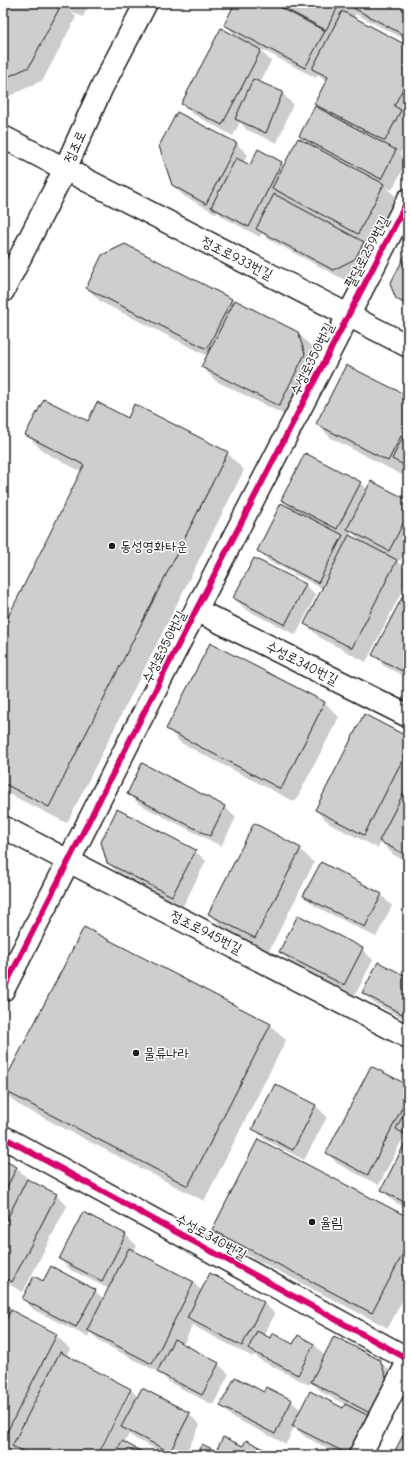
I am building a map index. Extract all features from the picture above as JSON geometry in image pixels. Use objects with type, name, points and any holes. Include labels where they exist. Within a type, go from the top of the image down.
[{"type":"street","name":"정조로","points":[[3,291],[65,169],[101,89],[146,3]]},
{"type":"street","name":"정조로933번길","points":[[3,137],[408,346]]},
{"type":"street","name":"팔달로259번길","points":[[348,315],[408,200]]},
{"type":"street","name":"수성로350번길","points":[[3,990],[348,315]]},
{"type":"street","name":"수성로340번길","points":[[196,610],[408,716]]},
{"type":"street","name":"정조로945번길","points":[[3,827],[408,1038]]},
{"type":"street","name":"수성로340번길","points":[[3,1137],[408,1359]]},
{"type":"street","points":[[360,1455],[408,1362]]},
{"type":"building","points":[[3,3],[62,3],[29,67],[3,79]]},
{"type":"building","points":[[65,3],[74,3],[72,7]]},
{"type":"building","points":[[235,3],[272,3],[325,31],[305,68],[224,25]]},
{"type":"building","points":[[274,3],[340,3],[326,30]]},
{"type":"building","points":[[344,3],[408,3],[408,21],[402,34]]},
{"type":"building","points":[[342,11],[408,46],[408,79],[394,106],[401,110],[385,141],[314,104],[328,77],[312,69]]},
{"type":"building","points":[[221,28],[261,50],[222,125],[181,104]]},
{"type":"building","points":[[253,79],[283,92],[266,133],[235,119]]},
{"type":"building","points":[[315,106],[396,150],[381,179],[299,136]]},
{"type":"building","points":[[177,112],[237,143],[206,204],[172,185],[159,146]]},
{"type":"building","points":[[298,138],[384,184],[358,234],[272,188]]},
{"type":"building","points":[[258,149],[282,162],[249,227],[211,207],[236,158],[250,165]]},
{"type":"building","points":[[274,194],[364,242],[355,259],[333,270],[256,229]]},
{"type":"building","points":[[125,244],[232,299],[207,349],[86,288],[102,255]]},
{"type":"building","points":[[408,250],[408,305],[396,299],[390,284]]},
{"type":"building","points":[[235,300],[298,332],[305,354],[279,406],[201,367]]},
{"type":"building","points":[[346,365],[408,396],[408,423],[388,461],[316,424]]},
{"type":"building","name":"동성영화타운","points":[[44,399],[88,421],[97,402],[128,418],[134,404],[228,452],[49,807],[3,783],[3,627],[84,465],[25,435]]},
{"type":"building","points":[[408,427],[408,467],[392,459]]},
{"type":"building","points":[[305,453],[361,482],[337,529],[281,500]]},
{"type":"building","points":[[371,481],[408,500],[408,514],[389,551],[347,529]]},
{"type":"building","points":[[281,503],[343,535],[318,583],[257,551]]},
{"type":"building","points":[[349,535],[397,560],[352,648],[304,624]]},
{"type":"building","points":[[254,558],[306,584],[285,625],[233,598]]},
{"type":"building","points":[[408,586],[408,674],[372,655]]},
{"type":"building","points":[[210,643],[325,702],[281,789],[166,729]]},
{"type":"building","points":[[364,714],[408,737],[408,749],[364,835],[315,810]]},
{"type":"building","points":[[142,763],[225,806],[210,836],[127,794]]},
{"type":"building","points":[[408,784],[408,856],[379,841]]},
{"type":"building","points":[[117,809],[196,850],[172,896],[107,863],[101,842]]},
{"type":"building","points":[[254,823],[301,848],[255,938],[208,914]]},
{"type":"building","points":[[321,862],[382,894],[365,927],[303,896]]},
{"type":"building","points":[[298,915],[363,948],[344,985],[279,952]]},
{"type":"building","points":[[84,927],[271,1024],[188,1186],[3,1090],[3,1084]]},
{"type":"building","points":[[378,962],[408,977],[408,1017],[362,993]]},
{"type":"building","points":[[371,1066],[408,1085],[408,1096],[368,1175],[326,1153]]},
{"type":"building","points":[[275,1084],[316,1105],[293,1150],[252,1129]]},
{"type":"building","points":[[408,1105],[408,1136],[396,1129]]},
{"type":"building","points":[[258,1139],[408,1217],[408,1244],[372,1313],[212,1230]]},
{"type":"building","points":[[404,1145],[408,1147],[408,1204],[381,1190]]},
{"type":"building","points":[[3,1160],[17,1167],[3,1195]]},
{"type":"building","points":[[27,1179],[57,1194],[12,1282],[3,1277],[3,1221],[5,1223]]},
{"type":"building","points":[[83,1212],[126,1234],[102,1281],[59,1259]]},
{"type":"building","points":[[129,1248],[194,1282],[152,1364],[87,1330]]},
{"type":"building","points":[[51,1266],[96,1290],[76,1327],[22,1299],[34,1276],[43,1281]]},
{"type":"building","points":[[210,1273],[264,1302],[242,1346],[187,1318]]},
{"type":"building","points":[[11,1310],[57,1334],[3,1440],[3,1326]]},
{"type":"building","points":[[257,1331],[270,1338],[272,1333],[293,1344],[298,1335],[314,1344],[298,1375],[248,1349]]},
{"type":"building","points":[[334,1336],[380,1360],[387,1380],[370,1413],[311,1382]]},
{"type":"building","points":[[174,1339],[219,1363],[202,1395],[157,1372]]},
{"type":"building","points":[[60,1352],[131,1389],[98,1455],[30,1455],[12,1446]]},
{"type":"building","points":[[235,1377],[264,1392],[266,1387],[292,1400],[275,1434],[220,1406]]},
{"type":"building","points":[[142,1388],[190,1413],[170,1452],[121,1427]]},
{"type":"building","points":[[310,1391],[343,1408],[345,1404],[369,1416],[350,1455],[292,1426]]},
{"type":"building","points":[[408,1425],[408,1455],[393,1455]]},
{"type":"building","points":[[223,1437],[243,1446],[246,1440],[268,1451],[266,1455],[196,1455],[202,1444],[216,1451]]},
{"type":"building","points":[[122,1441],[148,1455],[115,1455]]},
{"type":"cycle path","points":[[3,990],[196,610],[408,200]]},
{"type":"cycle path","points":[[3,1137],[408,1359]]},
{"type":"place","name":"동성영화타운","points":[[112,546]]},
{"type":"place","name":"물류나라","points":[[136,1053]]},
{"type":"place","name":"율림","points":[[312,1222]]}]
